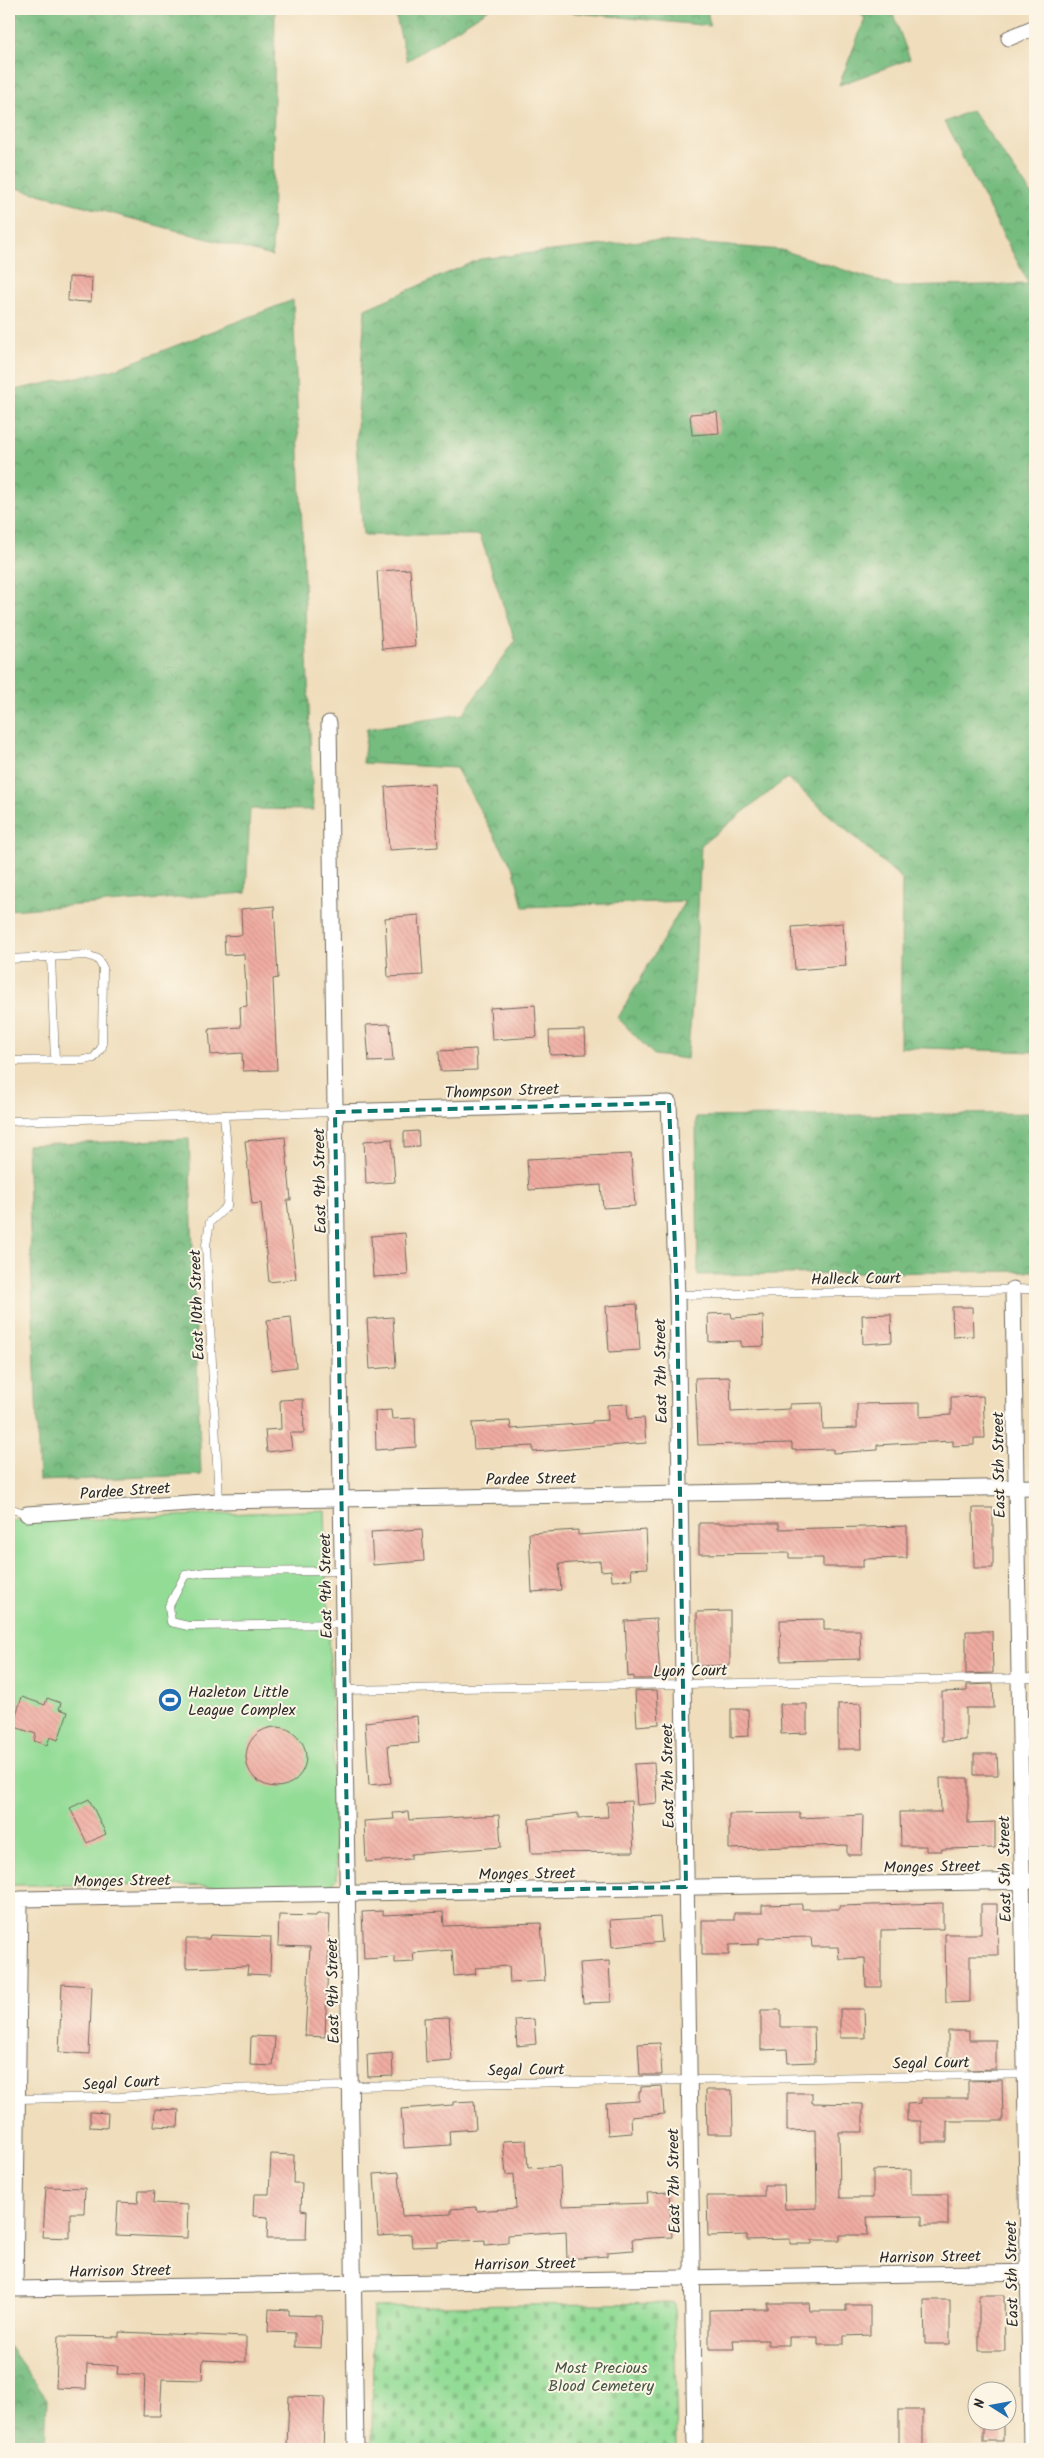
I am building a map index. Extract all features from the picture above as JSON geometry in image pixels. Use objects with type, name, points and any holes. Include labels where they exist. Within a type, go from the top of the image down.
[{"type":"street","points":[[1009,38],[1035,27]]},
{"type":"street","name":"East 9th Street","points":[[329,723],[356,2449]]},
{"type":"street","name":"Thompson Street","points":[[335,1112],[669,1103]]},
{"type":"street","name":"East 7th Street","points":[[669,1103],[677,1295],[695,2449]]},
{"type":"street","name":"East 5th Street","points":[[1013,1289],[1019,1678],[1029,1881],[1032,2272],[1031,2449]]},
{"type":"street","name":"Pardee Street","points":[[27,1514],[219,1501],[1035,1487]]},
{"type":"street","name":"Monges Street","points":[[17,2098],[20,1899],[1029,1881]]},
{"type":"street","name":"Harrison Street","points":[[17,2098],[15,2290],[1032,2272]]},
{"type":"lane","points":[[9,959],[87,955],[98,959],[103,968],[102,1047],[94,1058],[55,1061],[9,1061]]},
{"type":"lane","points":[[51,956],[55,1061]]},
{"type":"lane","points":[[9,1121],[335,1112]]},
{"type":"lane","name":"East 10th Street","points":[[219,1501],[206,1245],[210,1222],[226,1206],[229,1171],[224,1115]]},
{"type":"lane","name":"Halleck Court","points":[[677,1295],[1035,1289]]},
{"type":"lane","points":[[9,1508],[27,1514]]},
{"type":"lane","points":[[342,1571],[206,1572],[185,1575],[169,1606],[171,1622],[188,1626],[343,1624]]},
{"type":"lane","name":"Lyon Court","points":[[344,1690],[1035,1678]]},
{"type":"lane","name":"Segal Court","points":[[17,2098],[120,2097],[226,2089],[351,2086],[1030,2074]]},
{"type":"highlighted area","points":[[669,1103],[677,1295],[686,1887],[348,1893],[335,1112]]},
{"type":"green space","points":[[9,9],[275,9],[272,256],[9,186]]},
{"type":"green space","points":[[394,9],[489,9],[407,61]]},
{"type":"green space","points":[[538,9],[707,9],[710,26]]},
{"type":"green space","points":[[856,9],[891,9],[910,59],[839,85],[865,19]]},
{"type":"green space","points":[[972,110],[1035,199],[1035,1052],[900,1047],[902,879],[787,778],[701,845],[695,973],[687,1059],[654,1055],[618,1018],[685,901],[523,907],[514,870],[456,768],[363,763],[367,729],[463,714],[515,641],[480,535],[363,535],[356,444],[365,309],[480,259],[649,240],[782,250],[897,287],[1029,284],[944,122]]},
{"type":"green space","points":[[293,300],[313,810],[250,809],[246,893],[9,910],[9,391],[113,370]]},
{"type":"green space","points":[[1035,1113],[1035,1271],[698,1275],[696,1117]]},
{"type":"green space","points":[[189,1139],[201,1475],[39,1481],[27,1145]]},
{"type":"green space","name":"Hazleton Little League Complex","points":[[325,1510],[337,1879],[332,1885],[9,1885],[9,1520],[76,1520]]},
{"type":"green space","name":"Most Precious Blood Cemetery","points":[[674,2303],[677,2449],[372,2449],[373,2307]]},
{"type":"green space","points":[[9,2346],[47,2399],[45,2449],[9,2449]]},
{"type":"building","points":[[69,277],[92,278],[91,302],[68,301]]},
{"type":"building","points":[[717,412],[719,433],[692,435],[690,414]]},
{"type":"building","points":[[410,569],[415,646],[382,649],[377,571]]},
{"type":"building","points":[[434,784],[438,847],[389,850],[385,787]]},
{"type":"building","points":[[274,906],[278,978],[273,979],[277,1070],[243,1071],[242,1053],[211,1055],[209,1029],[241,1027],[240,1007],[247,1006],[244,954],[225,955],[224,936],[242,935],[241,909]]},
{"type":"building","points":[[419,915],[423,975],[388,977],[385,918]]},
{"type":"building","points":[[843,923],[846,966],[795,970],[792,927]]},
{"type":"building","points":[[535,1005],[537,1037],[492,1040],[490,1008]]},
{"type":"building","points":[[390,1024],[393,1061],[369,1062],[366,1025]]},
{"type":"building","points":[[585,1030],[586,1054],[550,1055],[549,1031]]},
{"type":"building","points":[[476,1049],[477,1070],[440,1071],[439,1051]]},
{"type":"building","points":[[418,1131],[419,1146],[404,1147],[404,1132]]},
{"type":"building","points":[[285,1137],[291,1200],[287,1200],[296,1279],[269,1282],[261,1203],[252,1204],[245,1141]]},
{"type":"building","points":[[392,1139],[395,1182],[366,1184],[364,1141]]},
{"type":"building","points":[[631,1154],[635,1206],[603,1208],[601,1185],[529,1190],[527,1159]]},
{"type":"building","points":[[405,1233],[408,1275],[373,1277],[371,1236]]},
{"type":"building","points":[[637,1304],[640,1350],[609,1352],[606,1306]]},
{"type":"building","points":[[952,1307],[972,1307],[973,1336],[953,1337]]},
{"type":"building","points":[[731,1313],[732,1318],[763,1316],[764,1346],[741,1347],[741,1341],[709,1342],[708,1314]]},
{"type":"building","points":[[891,1314],[892,1342],[863,1344],[862,1315]]},
{"type":"building","points":[[291,1317],[296,1367],[272,1370],[267,1320]]},
{"type":"building","points":[[393,1317],[396,1367],[370,1369],[367,1319]]},
{"type":"building","points":[[730,1377],[731,1412],[790,1409],[790,1404],[822,1403],[823,1429],[857,1428],[857,1404],[920,1403],[920,1417],[951,1415],[951,1397],[983,1396],[985,1438],[974,1438],[974,1445],[953,1446],[953,1441],[894,1444],[877,1445],[877,1450],[833,1453],[833,1449],[792,1450],[792,1443],[698,1445],[695,1378]]},
{"type":"building","points":[[303,1399],[304,1433],[290,1433],[292,1449],[267,1452],[265,1430],[281,1429],[280,1400]]},
{"type":"building","points":[[627,1404],[628,1419],[644,1418],[646,1443],[533,1452],[533,1446],[474,1449],[472,1423],[510,1421],[511,1429],[592,1423],[592,1421],[608,1420],[607,1405]]},
{"type":"building","points":[[391,1410],[392,1419],[415,1418],[416,1447],[376,1450],[375,1411]]},
{"type":"building","points":[[973,1508],[993,1508],[993,1568],[974,1568]]},
{"type":"building","points":[[699,1523],[779,1523],[779,1529],[907,1526],[907,1558],[863,1559],[863,1567],[823,1567],[823,1558],[789,1558],[789,1553],[699,1554]]},
{"type":"building","points":[[422,1529],[424,1561],[373,1565],[371,1532]]},
{"type":"building","points":[[578,1530],[578,1535],[646,1530],[648,1568],[631,1569],[632,1579],[612,1580],[611,1570],[601,1571],[600,1561],[559,1564],[561,1590],[532,1592],[529,1533]]},
{"type":"building","points":[[730,1611],[730,1665],[697,1666],[697,1612]]},
{"type":"building","points":[[656,1619],[660,1675],[656,1675],[656,1679],[634,1679],[634,1676],[628,1677],[625,1621]]},
{"type":"building","points":[[824,1619],[824,1630],[860,1630],[861,1659],[781,1661],[780,1620]]},
{"type":"building","points":[[966,1631],[992,1631],[993,1673],[966,1674]]},
{"type":"building","points":[[993,1684],[994,1708],[966,1708],[966,1740],[942,1741],[942,1692],[967,1691],[967,1685]]},
{"type":"building","points":[[657,1690],[659,1724],[637,1726],[635,1691]]},
{"type":"building","points":[[22,1697],[45,1705],[47,1698],[61,1703],[59,1709],[68,1712],[58,1740],[50,1737],[47,1745],[34,1741],[36,1734],[12,1726]]},
{"type":"building","points":[[861,1703],[862,1749],[838,1749],[838,1704]]},
{"type":"building","points":[[780,1704],[807,1704],[807,1733],[781,1734]]},
{"type":"building","points":[[731,1709],[748,1709],[749,1736],[731,1737]]},
{"type":"building","points":[[417,1716],[419,1743],[388,1745],[391,1783],[369,1785],[365,1722]]},
{"type":"building","points":[[270,1727],[282,1727],[293,1732],[301,1740],[306,1751],[304,1769],[293,1782],[282,1787],[270,1787],[259,1782],[251,1774],[246,1763],[246,1751],[251,1740],[259,1732]]},
{"type":"building","points":[[974,1754],[997,1754],[998,1775],[974,1775]]},
{"type":"building","points":[[654,1763],[657,1803],[637,1805],[634,1764]]},
{"type":"building","points":[[940,1778],[968,1778],[968,1823],[995,1822],[995,1848],[926,1851],[926,1846],[901,1846],[900,1812],[941,1812]]},
{"type":"building","points":[[89,1799],[106,1834],[87,1843],[70,1808]]},
{"type":"building","points":[[631,1801],[634,1852],[531,1853],[529,1819],[578,1813],[578,1818],[608,1817],[607,1802]]},
{"type":"building","points":[[408,1812],[409,1820],[499,1815],[501,1847],[411,1854],[411,1859],[366,1862],[364,1821],[394,1819],[393,1813]]},
{"type":"building","points":[[800,1813],[800,1818],[863,1815],[862,1855],[847,1855],[847,1845],[729,1849],[729,1814]]},
{"type":"building","points":[[943,1903],[943,1929],[881,1930],[881,1987],[866,1987],[865,1958],[839,1959],[838,1947],[812,1947],[811,1937],[759,1938],[759,1944],[729,1945],[729,1955],[702,1955],[702,1920],[734,1920],[734,1913],[762,1913],[762,1905],[802,1904],[802,1909],[839,1909],[839,1906]]},
{"type":"building","points":[[981,1904],[997,1904],[998,1955],[970,1955],[970,2002],[946,2003],[945,1934],[981,1934]]},
{"type":"building","points":[[383,1911],[383,1915],[443,1912],[444,1926],[541,1923],[545,1981],[510,1983],[509,1966],[475,1968],[476,1974],[454,1976],[452,1950],[413,1953],[414,1962],[395,1963],[395,1957],[364,1959],[362,1912]]},
{"type":"building","points":[[317,1914],[330,1914],[325,2037],[305,2036],[310,1947],[278,1946],[279,1915],[316,1916]]},
{"type":"building","points":[[660,1917],[662,1942],[612,1947],[610,1920]]},
{"type":"building","points":[[210,1935],[271,1937],[270,1975],[247,1974],[248,1966],[186,1968],[186,1939],[209,1939]]},
{"type":"building","points":[[609,1961],[611,2002],[583,2003],[580,1963]]},
{"type":"building","points":[[62,1984],[92,1986],[89,2054],[59,2052]]},
{"type":"building","points":[[840,2009],[864,2009],[865,2038],[840,2038]]},
{"type":"building","points":[[761,2010],[781,2010],[781,2027],[814,2027],[815,2062],[788,2063],[787,2049],[761,2050]]},
{"type":"building","points":[[449,2017],[452,2061],[426,2063],[424,2018]]},
{"type":"building","points":[[534,2019],[536,2044],[517,2046],[515,2020]]},
{"type":"building","points":[[948,2031],[969,2031],[969,2040],[996,2040],[996,2069],[968,2070],[967,2057],[948,2058]]},
{"type":"building","points":[[251,2036],[275,2037],[273,2066],[250,2065]]},
{"type":"building","points":[[660,2043],[662,2075],[640,2075],[638,2044]]},
{"type":"building","points":[[392,2053],[393,2076],[368,2077],[367,2055]]},
{"type":"building","points":[[1002,2080],[1003,2121],[947,2121],[947,2142],[921,2142],[921,2121],[907,2121],[907,2104],[921,2103],[921,2098],[968,2098],[968,2081]]},
{"type":"building","points":[[662,2086],[664,2114],[631,2117],[632,2133],[608,2135],[606,2103],[639,2101],[641,2087]]},
{"type":"building","points":[[706,2090],[732,2090],[733,2134],[707,2134]]},
{"type":"building","points":[[787,2093],[812,2093],[812,2103],[863,2104],[863,2132],[839,2132],[840,2198],[873,2198],[873,2170],[911,2169],[911,2194],[948,2194],[948,2225],[922,2225],[922,2216],[867,2217],[868,2235],[840,2235],[840,2240],[812,2240],[812,2244],[790,2244],[790,2239],[747,2240],[747,2235],[708,2236],[707,2196],[764,2196],[764,2185],[784,2185],[785,2209],[817,2208],[816,2130],[787,2131]]},
{"type":"building","points":[[474,2101],[476,2129],[449,2131],[450,2145],[404,2148],[401,2109],[453,2105],[453,2102]]},
{"type":"building","points":[[155,2109],[179,2110],[178,2127],[154,2126]]},
{"type":"building","points":[[90,2112],[108,2113],[107,2128],[90,2127]]},
{"type":"building","points":[[526,2140],[528,2168],[560,2166],[562,2206],[648,2203],[647,2193],[669,2192],[672,2237],[632,2239],[633,2250],[607,2252],[607,2256],[567,2259],[566,2231],[508,2235],[508,2243],[485,2245],[485,2240],[438,2242],[438,2246],[412,2247],[411,2234],[378,2236],[374,2174],[399,2172],[402,2216],[451,2214],[451,2209],[476,2207],[477,2211],[516,2208],[514,2174],[506,2175],[503,2141]]},
{"type":"building","points":[[271,2154],[294,2155],[293,2183],[302,2183],[301,2210],[307,2211],[306,2239],[267,2239],[268,2217],[253,2216],[254,2194],[269,2194]]},
{"type":"building","points":[[46,2187],[85,2188],[84,2213],[70,2213],[70,2238],[43,2237]]},
{"type":"building","points":[[139,2191],[154,2191],[153,2203],[188,2205],[187,2238],[116,2235],[118,2202],[138,2203]]},
{"type":"building","points":[[979,2295],[1004,2295],[1005,2351],[979,2351]]},
{"type":"building","points":[[924,2300],[950,2300],[950,2344],[925,2344]]},
{"type":"building","points":[[768,2303],[809,2303],[810,2311],[846,2311],[846,2305],[870,2305],[870,2335],[844,2336],[844,2344],[818,2344],[818,2337],[789,2337],[789,2345],[768,2345],[768,2340],[733,2340],[734,2349],[709,2349],[709,2310],[768,2309]]},
{"type":"building","points":[[269,2309],[289,2310],[289,2315],[322,2316],[321,2348],[295,2347],[295,2333],[268,2332]]},
{"type":"building","points":[[119,2332],[246,2337],[246,2362],[203,2360],[202,2380],[162,2379],[160,2416],[143,2416],[145,2375],[117,2374],[118,2366],[87,2364],[86,2389],[56,2388],[58,2336],[119,2337]]},
{"type":"building","points":[[289,2396],[325,2397],[323,2449],[287,2447]]},
{"type":"building","points":[[899,2410],[923,2410],[923,2449],[899,2449]]},
{"type":"building","points":[[983,2430],[1003,2430],[1003,2441],[983,2441]]},
{"type":"place","name":"Hazleton Little League Complex","points":[[170,1700]]}]
